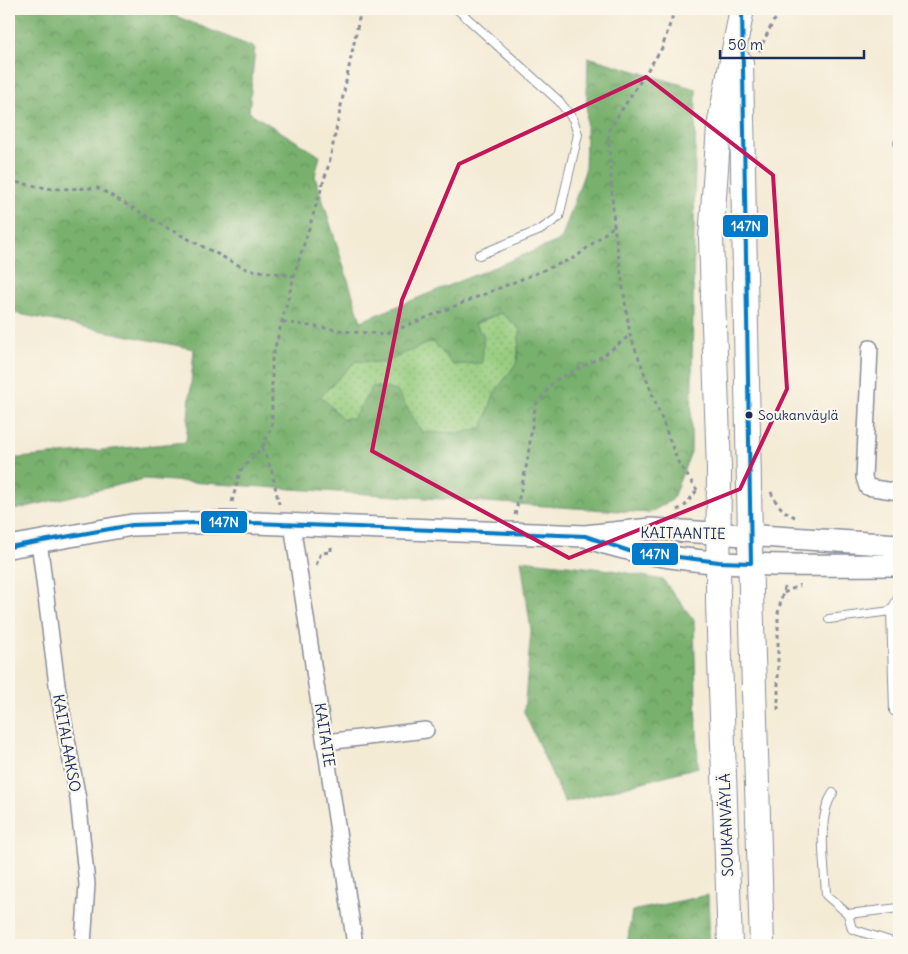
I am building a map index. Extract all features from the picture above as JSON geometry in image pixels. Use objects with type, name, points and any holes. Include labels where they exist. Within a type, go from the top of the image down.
[{"type":"main road","name":"SOUKANVÄYLÄ","points":[[730,945],[719,562],[719,469],[711,238],[719,127],[741,13]]},
{"type":"main road","name":"SOUKANVÄYLÄ","points":[[741,13],[751,563],[762,945]]},
{"type":"main road","name":"KAITAANTIE","points":[[9,547],[132,525],[226,522],[286,516],[332,525],[499,534],[585,536],[651,529],[899,545]]},
{"type":"main road","name":"KAITAANTIE","points":[[585,536],[629,551],[719,562],[899,565]]},
{"type":"street","points":[[870,348],[864,477],[867,486],[899,492]]},
{"type":"street","name":"KAITATIE","points":[[286,516],[326,742],[355,945]]},
{"type":"street","name":"KAITALAAKSO","points":[[38,541],[57,685],[80,817],[87,884],[83,945]]},
{"type":"street","points":[[326,742],[426,730]]},
{"type":"lane","points":[[457,9],[559,101],[573,119],[578,134],[560,217],[540,230],[479,255]]},
{"type":"lane","points":[[894,711],[891,611],[899,596]]},
{"type":"lane","points":[[829,619],[891,611]]},
{"type":"lane","points":[[833,792],[826,804],[823,817],[826,895],[848,914],[852,929],[899,944]]},
{"type":"lane","points":[[848,914],[899,908]]},
{"type":"path","points":[[232,508],[234,488],[240,471],[262,448],[272,425],[272,358],[294,276],[329,164],[361,9]]},
{"type":"path","points":[[675,9],[662,48],[608,132],[614,226],[630,335],[678,462],[697,490]]},
{"type":"path","points":[[9,181],[52,189],[98,188],[169,230],[246,269],[294,276]]},
{"type":"path","points":[[283,322],[352,332],[386,334],[415,324],[576,257],[614,226]]},
{"type":"path","points":[[514,520],[528,463],[535,406],[554,381],[604,356],[630,335]]},
{"type":"path","points":[[262,448],[271,468],[286,516]]},
{"type":"path","points":[[770,489],[775,502],[787,514],[787,538]]},
{"type":"path","points":[[314,572],[321,554],[331,552],[332,525]]},
{"type":"path","points":[[778,711],[778,613],[784,593],[786,564]]},
{"type":"highlighted area","points":[[646,77],[773,175],[787,389],[740,489],[569,558],[372,451],[402,300],[459,164]]},
{"type":"green space","points":[[9,9],[158,9],[255,48],[249,112],[320,156],[315,176],[361,321],[561,240],[585,171],[588,57],[696,89],[691,452],[672,500],[649,513],[144,479],[9,511],[9,459],[186,442],[194,349],[9,312]],"holes":[[[501,313],[520,329],[517,362],[494,394],[483,427],[462,433],[422,432],[397,391],[373,386],[353,418],[343,419],[321,396],[356,361],[383,363],[433,341],[453,365],[482,363],[484,336],[474,324]]]},
{"type":"green space","points":[[532,300],[511,461],[308,485],[325,358],[433,341]]},
{"type":"green space","points":[[521,560],[612,570],[663,580],[694,620],[698,767],[565,803],[524,712],[531,631]]},
{"type":"green space","points":[[708,895],[710,945],[627,945],[632,911]]},
{"type":"transit line","name":"147N","points":[[9,547],[132,525],[226,522],[585,536],[629,551],[719,562],[751,563],[742,9]]},
{"type":"place","name":"Soukanväylä","points":[[749,415]]}]
